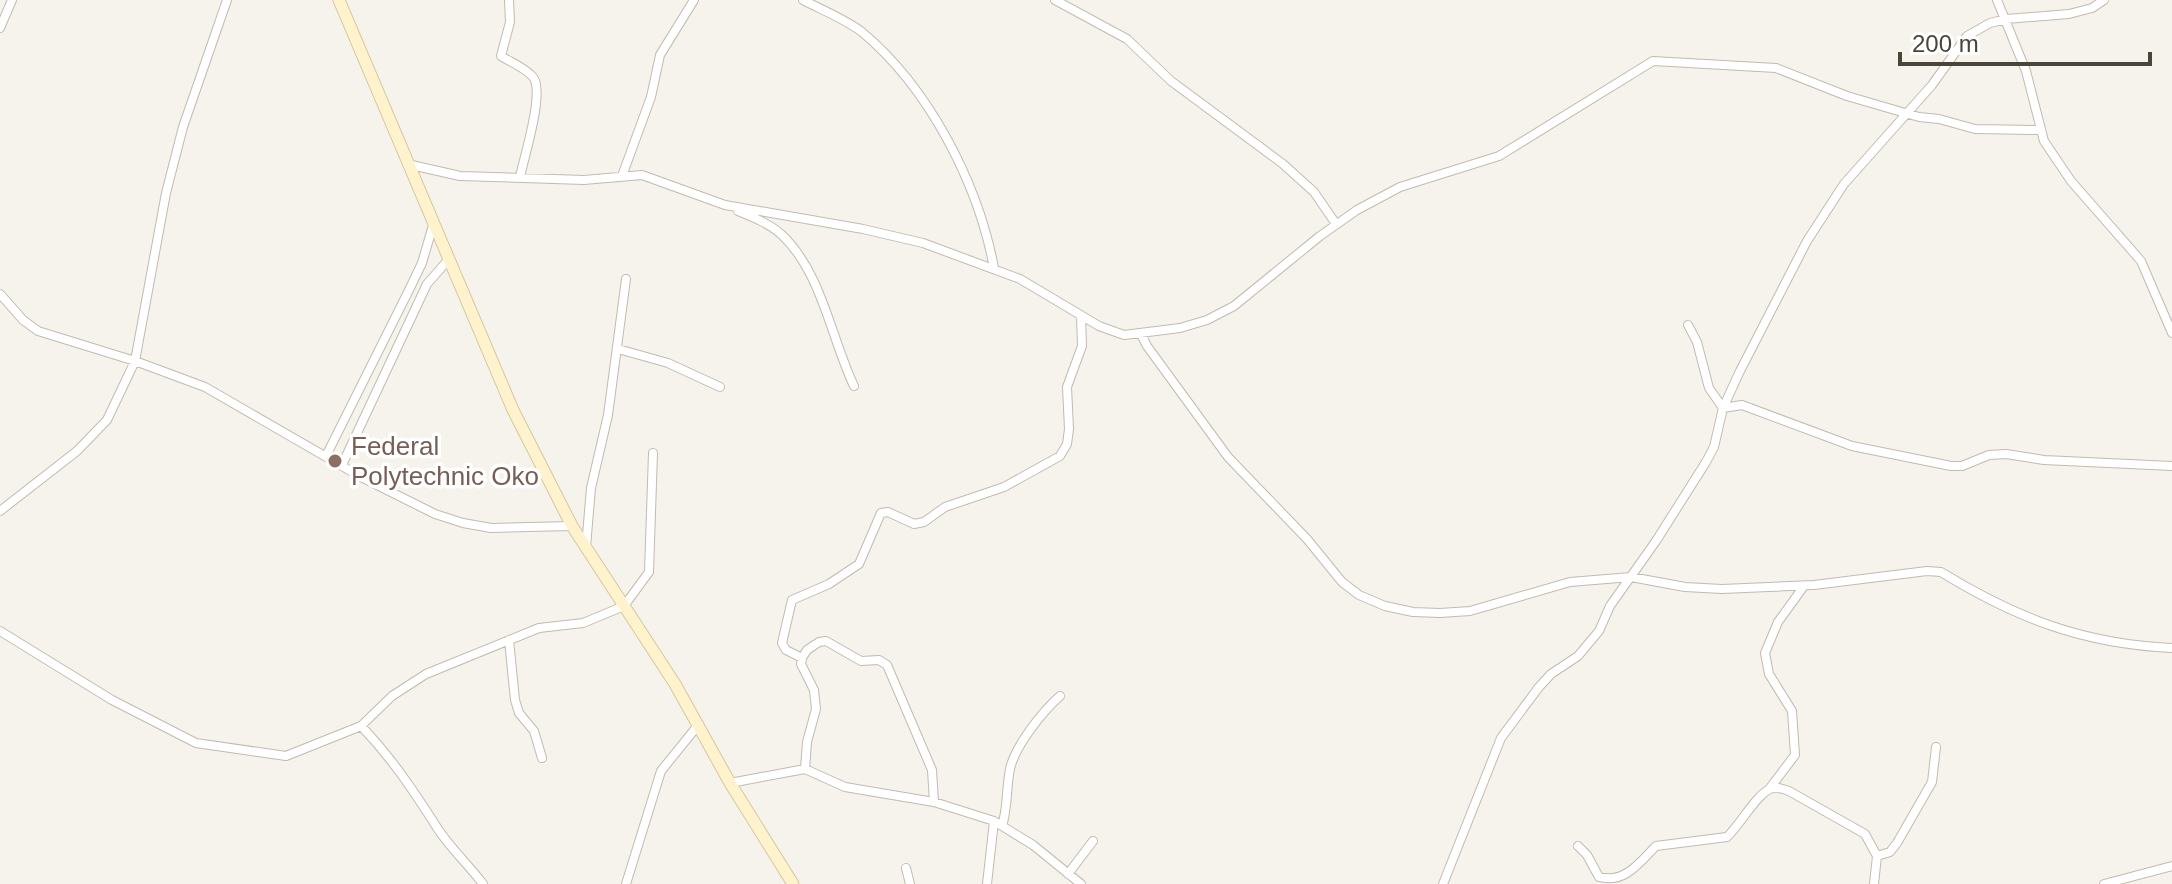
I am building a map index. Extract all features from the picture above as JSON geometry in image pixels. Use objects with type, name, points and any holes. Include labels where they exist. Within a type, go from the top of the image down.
[{"type":"main road","points":[[339,0],[513,410],[572,526],[699,724],[730,783],[793,884]]},
{"type":"street","points":[[0,28],[12,0]]},
{"type":"street","points":[[0,511],[77,451],[107,420],[135,361],[166,193],[183,127],[227,0]]},
{"type":"street","points":[[509,0],[510,22],[501,56],[533,76],[537,87],[520,177]]},
{"type":"street","points":[[622,176],[651,97],[660,55],[694,0]]},
{"type":"street","points":[[803,0],[861,31],[918,92],[947,138],[965,178],[988,235],[994,268]]},
{"type":"street","points":[[1055,0],[1127,39],[1171,81],[1283,164],[1314,192],[1336,224]]},
{"type":"street","points":[[1997,0],[2026,71],[2040,130],[2054,158],[2141,261],[2172,333]]},
{"type":"street","points":[[1443,884],[1501,738],[1539,687],[1589,645],[1610,606],[1711,454],[1723,408],[1807,241],[1844,184],[1918,101],[1967,36],[1990,23],[2069,14],[2092,8],[2104,0]]},
{"type":"street","points":[[725,205],[863,229],[923,243],[1020,279],[1108,331],[1124,335],[1180,328],[1207,320],[1234,306],[1336,224],[1400,187],[1506,152],[1653,61],[1776,68],[1847,96],[1906,114],[1975,129],[2040,130]]},
{"type":"street","points":[[1918,101],[1932,118]]},
{"type":"street","points":[[407,164],[460,176],[584,180],[622,176],[652,178],[767,224],[791,245],[813,282],[854,386]]},
{"type":"street","points":[[326,456],[422,263],[434,222]]},
{"type":"street","points":[[342,465],[427,284],[449,259]]},
{"type":"street","points":[[586,548],[591,488],[608,415],[626,279]]},
{"type":"street","points":[[0,294],[23,320],[38,331],[205,387],[435,514],[491,528],[572,526]]},
{"type":"street","points":[[802,658],[786,650],[782,643],[792,600],[829,584],[859,564],[881,513],[888,512],[914,524],[924,522],[945,507],[1004,487],[1060,456],[1067,444],[1069,429],[1067,387],[1082,346],[1081,316]]},
{"type":"street","points":[[1688,325],[1697,342],[1709,388],[1723,408]]},
{"type":"street","points":[[389,331],[401,336]]},
{"type":"street","points":[[1141,334],[1228,457],[1297,528],[1342,582],[1359,595],[1385,606],[1413,612],[1470,611],[1570,582],[1631,577],[1698,588],[1804,586],[1927,571],[1941,572],[2021,616],[2058,630],[2107,641],[2172,648]]},
{"type":"street","points":[[618,349],[668,363],[720,387]]},
{"type":"street","points":[[368,373],[381,379]]},
{"type":"street","points":[[1723,408],[1742,405],[1852,446],[1951,466],[1962,466],[1989,455],[2006,454],[2044,460],[2172,466]]},
{"type":"street","points":[[0,631],[112,700],[196,743],[286,756],[361,726],[392,696],[426,674],[539,628],[583,623],[624,606],[649,572],[653,453]]},
{"type":"street","points":[[1578,846],[1587,855],[1599,877],[1608,880],[1620,878],[1641,864],[1656,846],[1727,837],[1770,789],[1795,755],[1792,711],[1769,674],[1765,653],[1778,622],[1804,586]]},
{"type":"street","points":[[509,640],[515,700],[519,713],[534,731],[542,758]]},
{"type":"street","points":[[805,769],[807,742],[816,709],[814,690],[801,664],[807,650],[826,641],[861,661],[879,660],[887,665],[932,770],[934,802]]},
{"type":"street","points":[[987,884],[998,823],[1008,806],[1014,758],[1044,710],[1060,696]]},
{"type":"street","points":[[626,884],[661,771],[699,724]]},
{"type":"street","points":[[361,726],[403,774],[437,828],[483,884]]},
{"type":"street","points":[[1877,856],[1890,852],[1897,843],[1932,782],[1936,747]]},
{"type":"street","points":[[730,783],[805,769],[845,787],[934,802],[998,823],[1033,845],[1081,884]]},
{"type":"street","points":[[1770,789],[1777,787],[1789,791],[1854,826],[1869,839],[1877,856],[1874,884]]},
{"type":"street","points":[[1068,874],[1093,841]]},
{"type":"street","points":[[2104,884],[2132,880],[2172,866]]},
{"type":"street","points":[[906,868],[910,884]]},
{"type":"place","name":"Federal Polytechnic Oko","points":[[335,461]]}]
